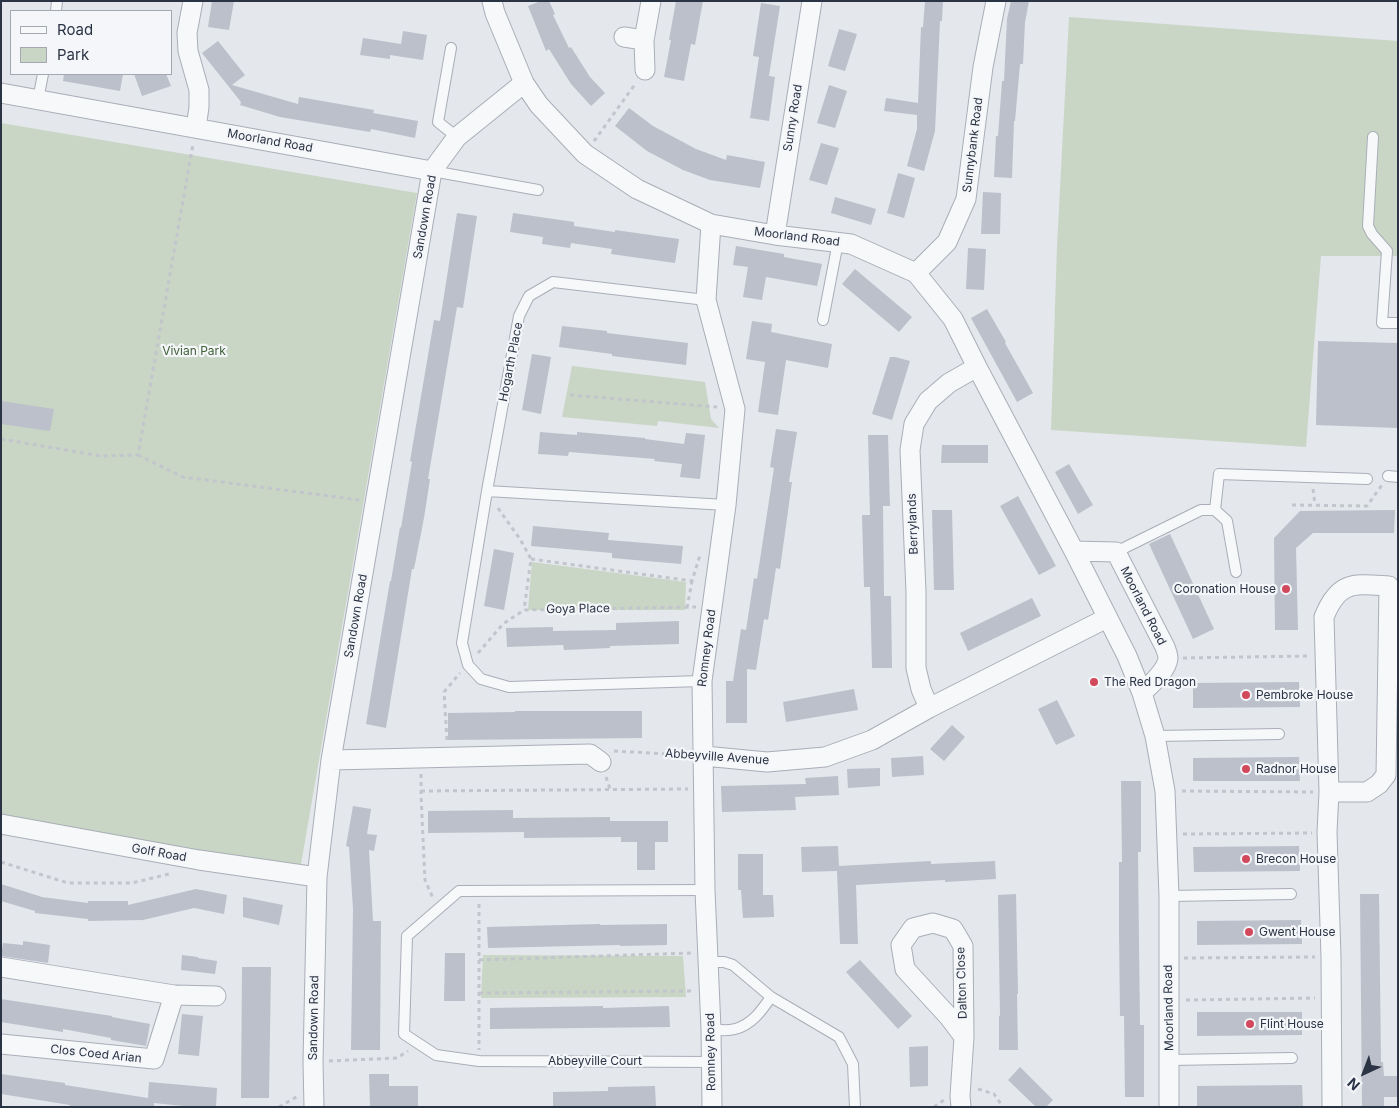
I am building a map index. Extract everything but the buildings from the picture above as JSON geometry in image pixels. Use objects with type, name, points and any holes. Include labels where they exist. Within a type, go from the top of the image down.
[{"type":"street","points":[[193,1],[187,33],[188,51],[199,90],[200,107],[196,128]]},
{"type":"street","points":[[492,1],[495,13],[524,83]]},
{"type":"street","points":[[645,70],[644,40],[650,1]]},
{"type":"street","name":"Sunny Road","points":[[775,235],[812,1]]},
{"type":"street","name":"Sunnybank Road","points":[[916,273],[946,242],[966,199],[982,67],[996,1]]},
{"type":"street","points":[[624,37],[644,40]]},
{"type":"street","name":"Moorland Road","points":[[524,83],[539,105],[584,154],[637,188],[711,224],[775,235],[851,244],[916,273],[953,319],[1127,656],[1142,693],[1155,736],[1165,791],[1169,896],[1169,1107]]},
{"type":"street","name":"Sandown Road","points":[[314,1107],[313,1062],[317,877],[331,760],[432,171],[457,137],[524,83]]},
{"type":"street","name":"Moorland Road","points":[[1,93],[432,171]]},
{"type":"street","name":"Romney Road","points":[[711,224],[706,300],[735,409],[726,505],[702,681],[705,890],[712,1107]]},
{"type":"street","name":"Berrylands","points":[[929,708],[921,689],[916,668],[916,592],[910,450],[914,424],[928,401],[949,383],[977,367]]},
{"type":"street","name":"Moorland Road","points":[[1074,551],[1116,552],[1165,647],[1168,658],[1165,668],[1156,680],[1142,693]]},
{"type":"street","points":[[1329,792],[1367,792],[1379,784],[1386,775],[1394,586],[1361,584],[1347,587],[1337,594],[1329,605],[1324,617],[1329,792],[1327,832],[1331,957],[1332,1107]]},
{"type":"street","name":"Abbeyville Avenue","points":[[704,756],[767,762],[825,758],[872,740],[929,708],[1107,618]]},
{"type":"street","points":[[331,760],[590,754],[601,762]]},
{"type":"street","name":"Golf Road","points":[[1,824],[199,860],[317,877]]},
{"type":"street","name":"Dalton Close","points":[[960,1099],[964,1037],[963,946],[953,929],[933,923],[913,928],[901,945],[905,969],[949,1016],[964,1037]]},
{"type":"street","points":[[1,967],[174,995],[216,996]]},
{"type":"street","name":"Clos Coed Arian","points":[[1,1044],[154,1059],[174,995]]},
{"type":"lane","points":[[452,48],[438,122],[457,137]]},
{"type":"lane","points":[[38,100],[43,75]]},
{"type":"lane","points":[[1373,137],[1368,226],[1372,234],[1387,251],[1382,323],[1398,323]]},
{"type":"lane","name":"Moorland Road","points":[[432,171],[538,190]]},
{"type":"lane","points":[[823,320],[838,242]]},
{"type":"lane","name":"Hogarth Place","points":[[487,491],[519,316],[529,296],[553,282],[706,300]]},
{"type":"lane","points":[[1215,510],[1219,474],[1367,479]]},
{"type":"lane","points":[[702,681],[508,686],[481,679],[468,665],[462,643],[487,491],[726,505]]},
{"type":"lane","points":[[1116,552],[1201,510],[1215,510],[1227,521],[1236,572]]},
{"type":"lane","points":[[1155,736],[1279,734]]},
{"type":"lane","name":"Abbeyville Court","points":[[705,890],[459,891],[407,936],[404,1034],[436,1055],[480,1061],[711,1062]]},
{"type":"lane","points":[[1169,896],[1291,894]]},
{"type":"lane","points":[[708,957],[733,965],[771,997],[839,1037],[853,1064],[855,1107]]},
{"type":"lane","points":[[711,1030],[735,1030],[749,1023],[771,997]]},
{"type":"lane","name":"Moorland Road","points":[[1170,1060],[1292,1058]]},
{"type":"path","points":[[584,154],[645,70]]},
{"type":"path","points":[[138,455],[196,128]]},
{"type":"path","points":[[570,395],[735,409]]},
{"type":"path","points":[[1,439],[101,456],[138,455],[183,477],[376,502]]},
{"type":"path","points":[[1292,505],[1367,506],[1393,476]]},
{"type":"path","points":[[448,757],[444,692],[503,624],[524,610],[531,560],[520,539],[487,491]]},
{"type":"path","points":[[687,608],[692,581],[701,554]]},
{"type":"path","points":[[531,560],[692,581]]},
{"type":"path","name":"Goya Place","points":[[524,610],[712,607]]},
{"type":"path","points":[[1168,658],[1325,656]]},
{"type":"path","name":"Abbeyville Avenue","points":[[601,762],[613,750],[704,756]]},
{"type":"path","points":[[420,758],[425,880],[438,909]]},
{"type":"path","points":[[421,791],[704,789]]},
{"type":"path","points":[[1165,791],[1329,792]]},
{"type":"path","points":[[1166,835],[1327,832]]},
{"type":"path","points":[[1,862],[68,883],[132,883],[170,873]]},
{"type":"path","points":[[479,890],[480,1061]]},
{"type":"path","points":[[479,960],[708,957]]},
{"type":"path","points":[[1168,958],[1331,957]]},
{"type":"path","points":[[479,993],[709,991]]},
{"type":"path","points":[[1170,1001],[1331,998]]},
{"type":"path","points":[[313,1062],[397,1058],[420,1044]]},
{"type":"path","points":[[960,1099],[978,1089],[994,1094],[1003,1107]]},
{"type":"green space","points":[[1069,17],[1398,41],[1398,256],[1321,256],[1306,447],[1051,430],[1057,246]]},
{"type":"green space","name":"Vivian Park","points":[[1,123],[417,193],[300,870],[1,816]]},
{"type":"green space","points":[[572,366],[705,382],[711,419],[719,428],[658,421],[657,426],[562,417]]},
{"type":"green space","points":[[532,562],[686,582],[685,610],[528,610]]},
{"type":"green space","points":[[483,955],[683,956],[686,997],[481,998]]},
{"type":"place","name":"Coronation House","points":[[1286,589]]},
{"type":"place","name":"The Red Dragon","points":[[1094,682]]},
{"type":"place","name":"Pembroke House","points":[[1246,695]]},
{"type":"place","name":"Radnor House","points":[[1246,769]]},
{"type":"place","name":"Brecon House","points":[[1246,859]]},
{"type":"place","name":"Gwent House","points":[[1249,932]]},
{"type":"place","name":"Flint House","points":[[1250,1024]]}]
